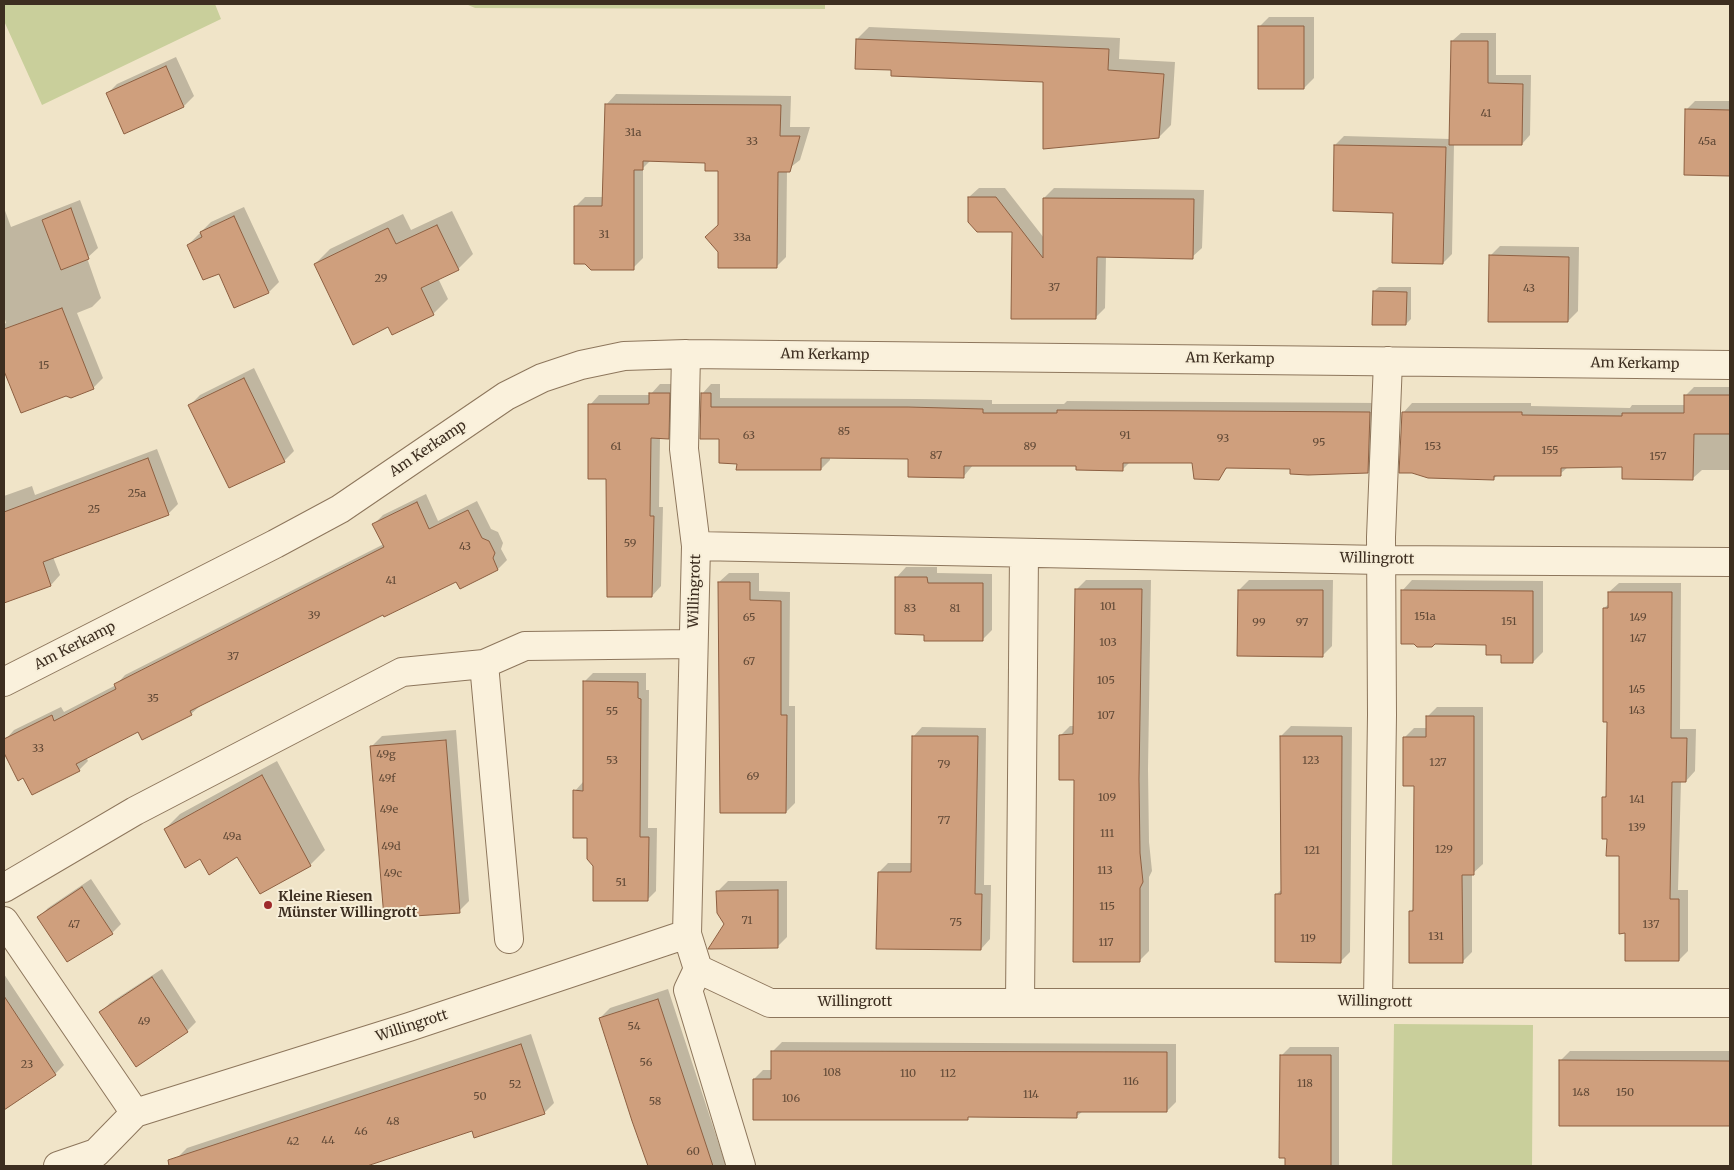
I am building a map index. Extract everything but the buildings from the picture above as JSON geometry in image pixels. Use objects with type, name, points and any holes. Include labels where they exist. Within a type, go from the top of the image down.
[{"type":"street","name":"Am Kerkamp","points":[[4,682],[340,509],[506,396],[542,378],[581,365],[624,356],[686,354],[1730,365]]},
{"type":"street","points":[[686,354],[684,449],[696,546]]},
{"type":"street","points":[[1378,1001],[1382,560],[1388,360]]},
{"type":"street","name":"Willingrott","points":[[1730,562],[1382,560],[696,546],[687,934],[698,969],[770,1003],[1378,1001],[1498,1004],[1730,1003]]},
{"type":"street","points":[[1020,1002],[1024,554]]},
{"type":"street","points":[[4,888],[135,811],[402,672],[484,664],[525,646],[693,644]]},
{"type":"street","points":[[484,664],[509,939]]},
{"type":"street","points":[[4,921],[135,1113]]},
{"type":"street","name":"Willingrott","points":[[58,1166],[96,1153],[135,1113],[409,1028],[687,934]]},
{"type":"street","points":[[698,969],[688,990],[741,1166]]},
{"type":"green space","points":[[4,4],[215,4],[221,19],[42,105],[4,21]]},
{"type":"green space","points":[[466,4],[825,4],[825,9],[475,8]]},
{"type":"green space","points":[[1394,1024],[1533,1025],[1532,1166],[1392,1166]]},
{"type":"place","name":"Kleine Riesen Münster Willingrott","points":[[268,905]]}]
